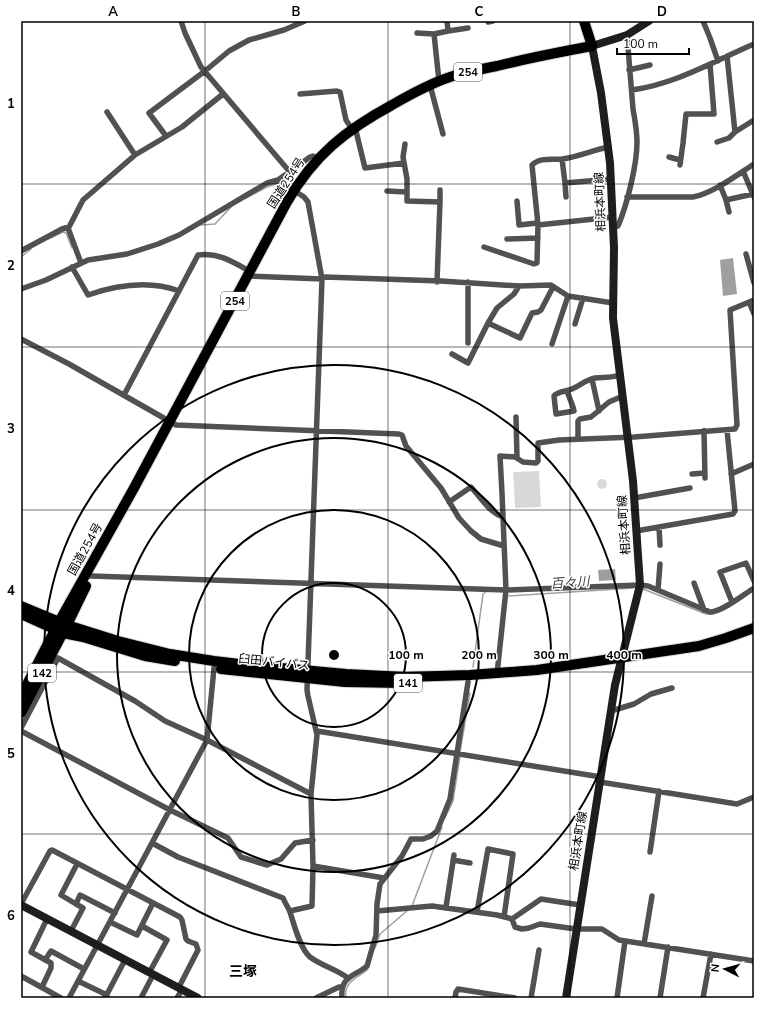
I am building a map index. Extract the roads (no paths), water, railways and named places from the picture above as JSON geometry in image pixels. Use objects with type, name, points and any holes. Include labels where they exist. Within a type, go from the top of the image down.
[{"type":"highway","points":[[584,21],[592,46]]},
{"type":"highway","name":"国道254号","points":[[61,627],[294,190],[317,159],[353,128],[434,83],[471,71],[592,46]]},
{"type":"highway","name":"国道254号","points":[[61,627],[91,576],[134,488]]},
{"type":"highway","name":"141","points":[[21,606],[61,627]]},
{"type":"highway","name":"141","points":[[21,614],[61,627]]},
{"type":"highway","name":"臼田バイパス","points":[[61,627],[83,637],[145,656],[214,668],[308,675],[405,677],[497,674],[700,652],[727,645],[754,635]]},
{"type":"highway","name":"臼田バイパス","points":[[61,627],[170,654],[214,662],[375,683],[468,682],[538,677],[699,646],[754,628]]},
{"type":"highway","name":"142","points":[[21,696],[61,627]]},
{"type":"highway","name":"142","points":[[21,713],[61,627]]},
{"type":"main road","points":[[592,46],[627,36],[649,21]]},
{"type":"main road","name":"相浜本町線","points":[[566,998],[611,711],[620,661],[640,585],[629,437],[614,331],[613,217],[609,148],[598,74],[592,46]]},
{"type":"main road","points":[[21,905],[198,998]]},
{"type":"street","points":[[181,21],[185,33],[205,71],[289,171]]},
{"type":"street","points":[[166,136],[149,113],[229,51],[249,40],[284,30],[305,21]]},
{"type":"street","points":[[447,21],[448,31]]},
{"type":"street","points":[[703,21],[718,61]]},
{"type":"street","points":[[417,32],[434,34],[468,28]]},
{"type":"street","points":[[434,34],[434,83],[442,134]]},
{"type":"street","points":[[613,228],[618,226],[620,222],[634,169],[637,144],[627,36]]},
{"type":"street","points":[[632,90],[664,83],[684,76],[754,44]]},
{"type":"street","points":[[727,56],[735,132]]},
{"type":"street","points":[[669,157],[680,162],[686,114],[714,114],[710,64]]},
{"type":"street","points":[[629,70],[650,65]]},
{"type":"street","points":[[300,94],[340,92],[346,120],[353,128],[365,168],[404,163]]},
{"type":"street","points":[[21,251],[62,229],[68,228],[83,200],[135,155],[182,127],[223,94]]},
{"type":"street","points":[[108,112],[135,155]]},
{"type":"street","points":[[717,142],[729,138],[735,132],[754,120]]},
{"type":"street","points":[[405,144],[403,157],[407,201],[440,202]]},
{"type":"street","points":[[484,247],[534,264],[537,263],[538,224],[532,165],[541,160],[562,159],[590,153],[599,149],[609,148]]},
{"type":"street","points":[[21,288],[46,280],[78,264],[94,258],[127,254],[158,244],[179,234],[267,183],[278,180],[310,157],[312,156],[317,159]]},
{"type":"street","points":[[562,159],[566,197]]},
{"type":"street","points":[[627,197],[694,197],[704,194],[754,164]]},
{"type":"street","points":[[726,200],[754,195],[743,171]]},
{"type":"street","points":[[565,183],[611,179]]},
{"type":"street","points":[[278,180],[304,197],[308,202],[322,279],[308,675],[308,696],[317,731],[311,794],[313,840],[312,906],[290,911]]},
{"type":"street","points":[[720,185],[729,212]]},
{"type":"street","points":[[437,282],[440,190]]},
{"type":"street","points":[[387,192],[407,192]]},
{"type":"street","points":[[518,201],[519,225],[613,217]]},
{"type":"street","points":[[68,228],[88,296],[117,286],[132,285],[167,287],[179,291]]},
{"type":"street","points":[[507,239],[538,238]]},
{"type":"street","points":[[124,395],[198,255],[204,254],[220,256],[249,274],[322,279],[325,277],[468,282],[519,286],[551,285],[568,296],[613,303]]},
{"type":"street","points":[[746,254],[754,283]]},
{"type":"street","points":[[468,282],[468,343]]},
{"type":"street","points":[[452,354],[468,363],[496,308],[514,294],[519,286]]},
{"type":"street","points":[[488,323],[520,338],[532,313],[541,310],[553,287]]},
{"type":"street","points":[[552,344],[568,296]]},
{"type":"street","points":[[575,324],[583,298]]},
{"type":"street","points":[[497,674],[506,590],[504,517],[500,456],[517,458],[523,462],[536,463],[538,461],[538,443],[735,429],[738,425],[730,310],[752,301],[754,314]]},
{"type":"street","points":[[21,339],[69,364],[176,426],[402,435],[406,446],[441,488],[459,518],[481,539],[504,546]]},
{"type":"street","points":[[567,391],[574,411],[556,414],[554,396],[556,393],[567,391],[592,379],[620,375]]},
{"type":"street","points":[[592,379],[599,411]]},
{"type":"street","points":[[578,439],[578,421],[580,419],[591,417],[609,402],[623,396]]},
{"type":"street","points":[[516,417],[517,458]]},
{"type":"street","points":[[636,531],[734,514],[735,511],[727,430]]},
{"type":"street","points":[[692,474],[705,476],[704,432]]},
{"type":"street","points":[[731,474],[754,464]]},
{"type":"street","points":[[449,502],[471,487],[490,509],[496,514],[504,517]]},
{"type":"street","points":[[634,498],[690,488]]},
{"type":"street","points":[[659,527],[660,545]]},
{"type":"street","points":[[732,602],[720,572],[746,563],[754,581]]},
{"type":"street","points":[[658,590],[660,564]]},
{"type":"street","points":[[91,576],[506,590],[640,585],[648,586],[704,610],[714,612],[754,588]]},
{"type":"street","points":[[694,583],[704,610]]},
{"type":"street","points":[[311,794],[207,740],[165,722],[135,701],[58,658],[21,729],[170,810],[228,838],[241,856],[267,865],[281,859],[295,843],[313,840]]},
{"type":"street","points":[[69,998],[207,740],[214,668]]},
{"type":"street","points":[[342,998],[342,987],[348,978],[367,966],[376,935],[376,911],[380,884],[402,856],[411,839],[423,839],[431,836],[437,831],[450,799],[468,682]]},
{"type":"street","points":[[611,711],[634,704],[651,694],[672,688]]},
{"type":"street","points":[[317,731],[600,779],[659,792],[737,804],[754,797]]},
{"type":"street","points":[[650,852],[659,792]]},
{"type":"street","points":[[152,843],[178,857],[283,898],[290,911],[293,925],[307,954],[324,966],[339,972],[348,978]]},
{"type":"street","points":[[477,912],[488,849],[514,854],[504,917]]},
{"type":"street","points":[[21,905],[50,850],[52,850],[180,917],[186,939],[196,944],[198,950],[180,986],[180,993],[177,998]]},
{"type":"street","points":[[446,907],[453,857],[470,863]]},
{"type":"street","points":[[71,931],[83,908],[61,895],[78,864]]},
{"type":"street","points":[[313,866],[384,878]]},
{"type":"street","points":[[76,904],[80,895],[115,913]]},
{"type":"street","points":[[644,944],[652,896]]},
{"type":"street","points":[[376,911],[429,906],[446,907],[512,919],[541,899],[580,905]]},
{"type":"street","points":[[110,922],[136,935],[153,904]]},
{"type":"street","points":[[42,987],[51,968],[51,963],[31,952],[47,919]]},
{"type":"street","points":[[512,919],[515,927],[522,929],[540,924],[576,929],[602,930],[619,940],[754,961]]},
{"type":"street","points":[[141,998],[167,940],[142,926]]},
{"type":"street","points":[[617,998],[626,941]]},
{"type":"street","points":[[660,998],[668,947]]},
{"type":"street","points":[[45,960],[51,951],[84,969]]},
{"type":"street","points":[[531,998],[536,954]]},
{"type":"street","points":[[703,998],[711,954]]},
{"type":"street","points":[[78,981],[106,997],[125,960]]},
{"type":"street","points":[[21,976],[62,998]]},
{"type":"street","points":[[316,998],[342,987]]},
{"type":"street","points":[[455,998],[458,988],[515,998]]},
{"type":"waterway","points":[[292,174],[300,168]]},
{"type":"waterway","points":[[246,198],[267,187],[279,183]]},
{"type":"waterway","points":[[201,225],[215,224],[231,207]]},
{"type":"waterway","points":[[48,239],[63,232],[66,233],[72,248]]},
{"type":"waterway","points":[[21,257],[31,249]]},
{"type":"waterway","name":"百々川","points":[[509,596],[633,588]]},
{"type":"waterway","points":[[643,589],[706,614],[714,614]]},
{"type":"waterway","points":[[473,667],[483,594],[487,591]]},
{"type":"waterway","points":[[460,752],[470,693]]},
{"type":"waterway","points":[[445,818],[453,801],[460,756]]},
{"type":"waterway","points":[[412,906],[442,827]]},
{"type":"waterway","points":[[375,948],[380,934],[408,910]]},
{"type":"waterway","points":[[346,998],[347,988],[352,980],[368,969]]},
{"type":"district","name":"三塚","points":[[243,971]]}]
